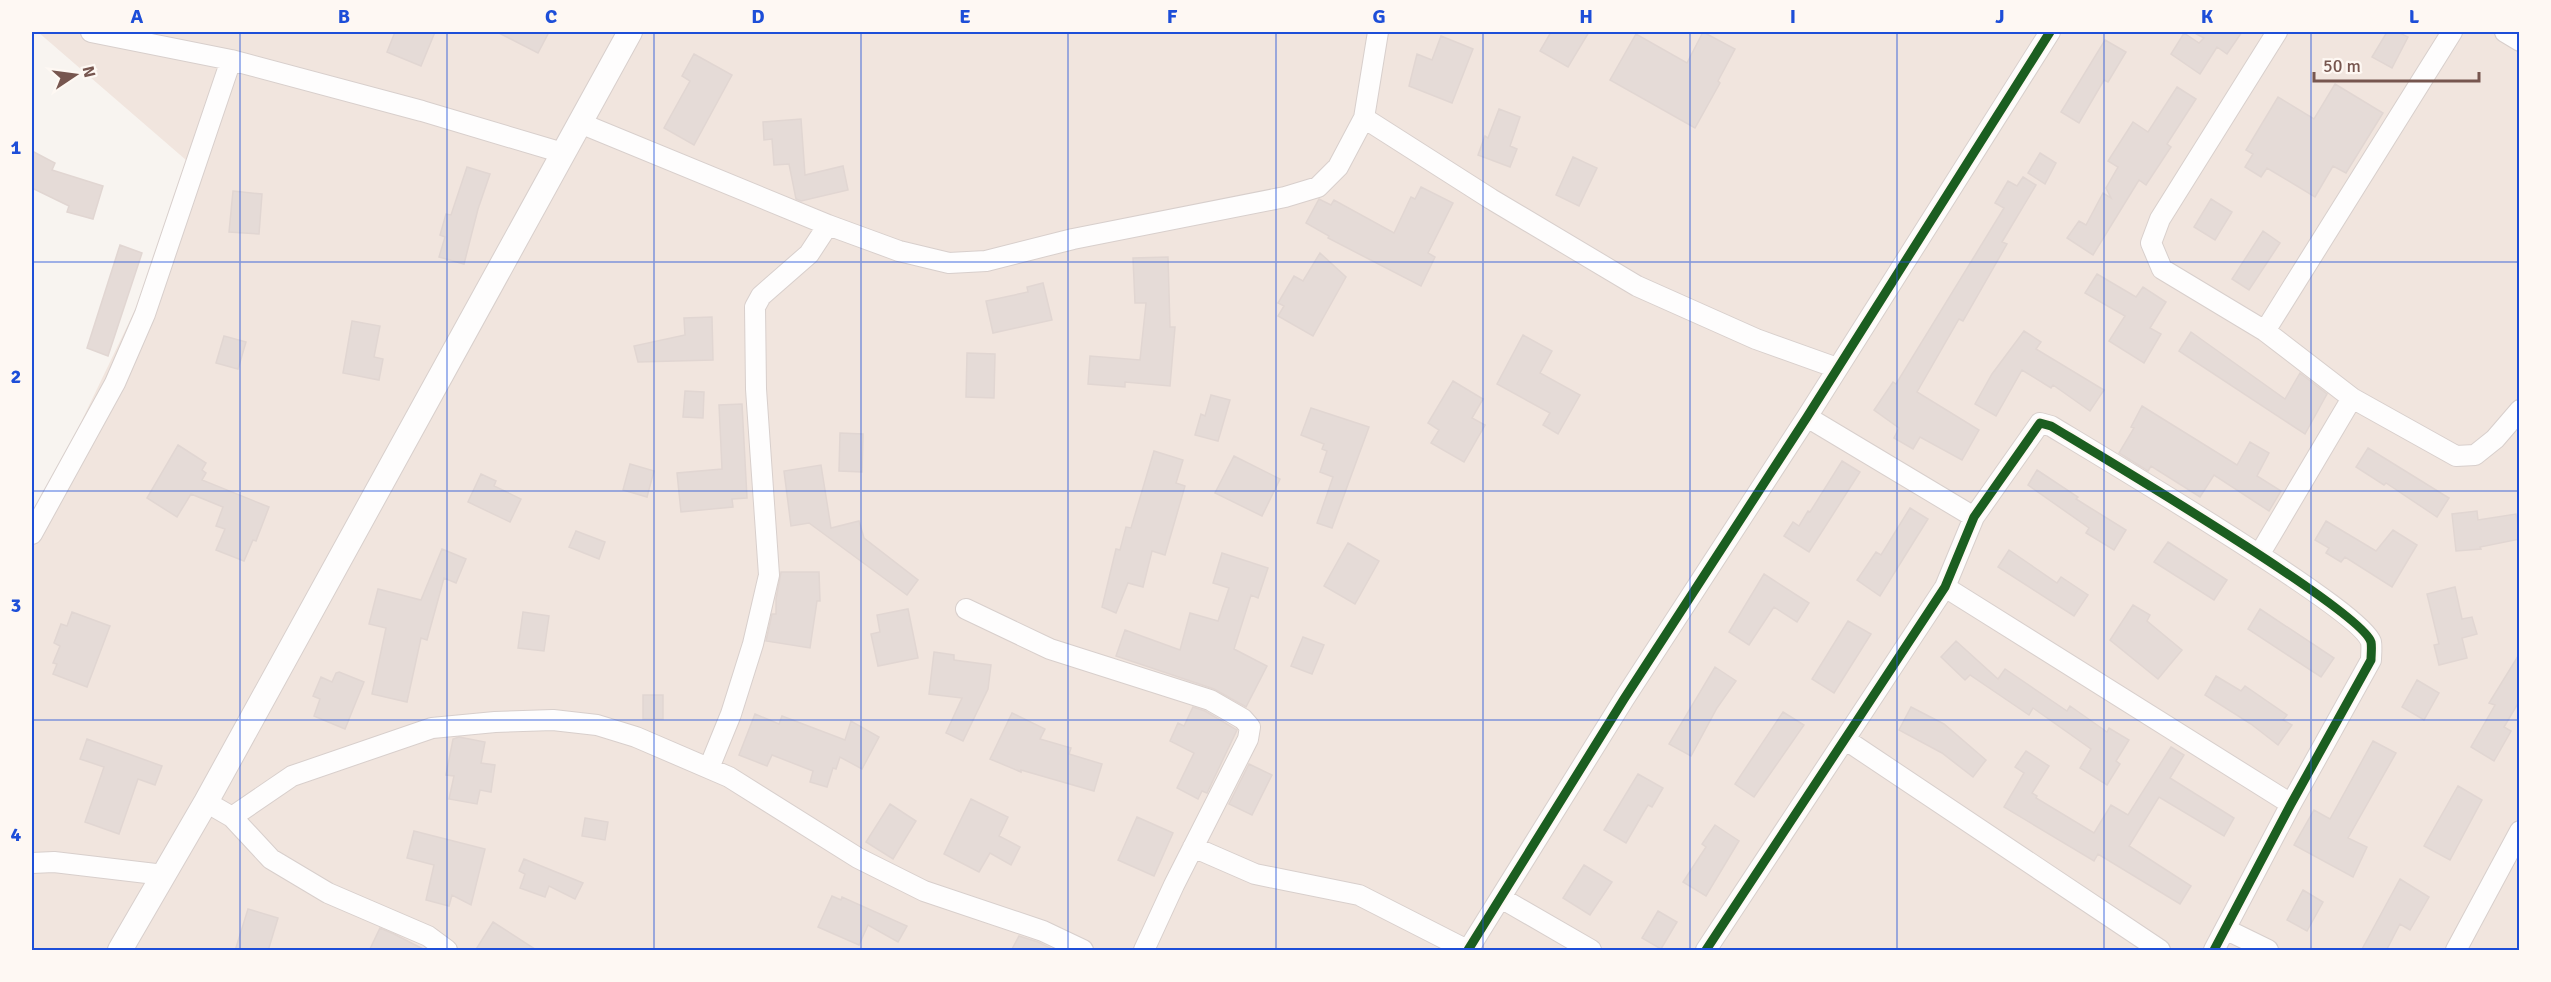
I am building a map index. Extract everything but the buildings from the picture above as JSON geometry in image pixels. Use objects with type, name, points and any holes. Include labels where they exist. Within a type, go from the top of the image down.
[{"type":"street","points":[[91,32],[231,60],[422,111],[563,153]]},
{"type":"street","points":[[120,951],[206,802],[630,32]]},
{"type":"street","points":[[580,123],[828,225],[899,251],[949,263],[986,261],[1073,239],[1285,196],[1318,187],[1338,166],[1364,118],[1378,32]]},
{"type":"street","points":[[1193,848],[1255,874],[1359,895],[1468,951],[1624,699],[2050,32]]},
{"type":"street","points":[[2277,32],[2160,219],[2151,243],[2162,269],[2265,331],[2352,398],[2456,456],[2475,455],[2495,440],[2520,410]]},
{"type":"street","points":[[2265,331],[2452,32]]},
{"type":"street","points":[[2505,32],[2520,41]]},
{"type":"street","points":[[32,534],[115,383],[145,314],[231,60]]},
{"type":"street","points":[[1364,118],[1491,199],[1637,286],[1756,339],[1837,368]]},
{"type":"street","points":[[708,768],[735,704],[753,644],[769,575],[756,389],[755,307],[761,296],[809,254],[828,225]]},
{"type":"street","points":[[2259,555],[2352,398]]},
{"type":"street","points":[[1806,417],[1974,517]]},
{"type":"street","points":[[1706,951],[1945,587],[1974,517],[2040,423],[2051,426],[2259,555],[2354,621],[2371,641],[2371,660],[2291,804],[2214,951]]},
{"type":"street","points":[[1945,587],[2291,804]]},
{"type":"street","points":[[966,609],[1050,649],[1210,700],[1243,719],[1250,727],[1248,739],[1144,951]]},
{"type":"street","points":[[232,817],[292,776],[432,728],[553,720],[597,725],[636,737],[729,777],[858,858],[924,891],[1043,931],[1083,951]]},
{"type":"street","points":[[1846,740],[2160,951]]},
{"type":"street","points":[[206,802],[232,817],[271,859],[328,893],[428,936],[447,951]]},
{"type":"street","points":[[2456,951],[2520,831]]},
{"type":"street","points":[[32,863],[54,862],[164,875]]},
{"type":"street","points":[[1501,898],[1591,951]]},
{"type":"street","points":[[2226,929],[2268,951]]},
{"type":"shaded area","points":[[38,32],[2519,32],[2519,950],[32,950],[32,524],[201,173]]},
{"type":"cycle path","points":[[1468,950],[1624,699],[1807,417],[2050,32]]},
{"type":"cycle path","points":[[1706,950],[1945,587],[1974,517],[2040,423],[2051,426],[2119,467],[2277,567],[2356,625],[2371,642],[2371,660],[2214,950]]}]
